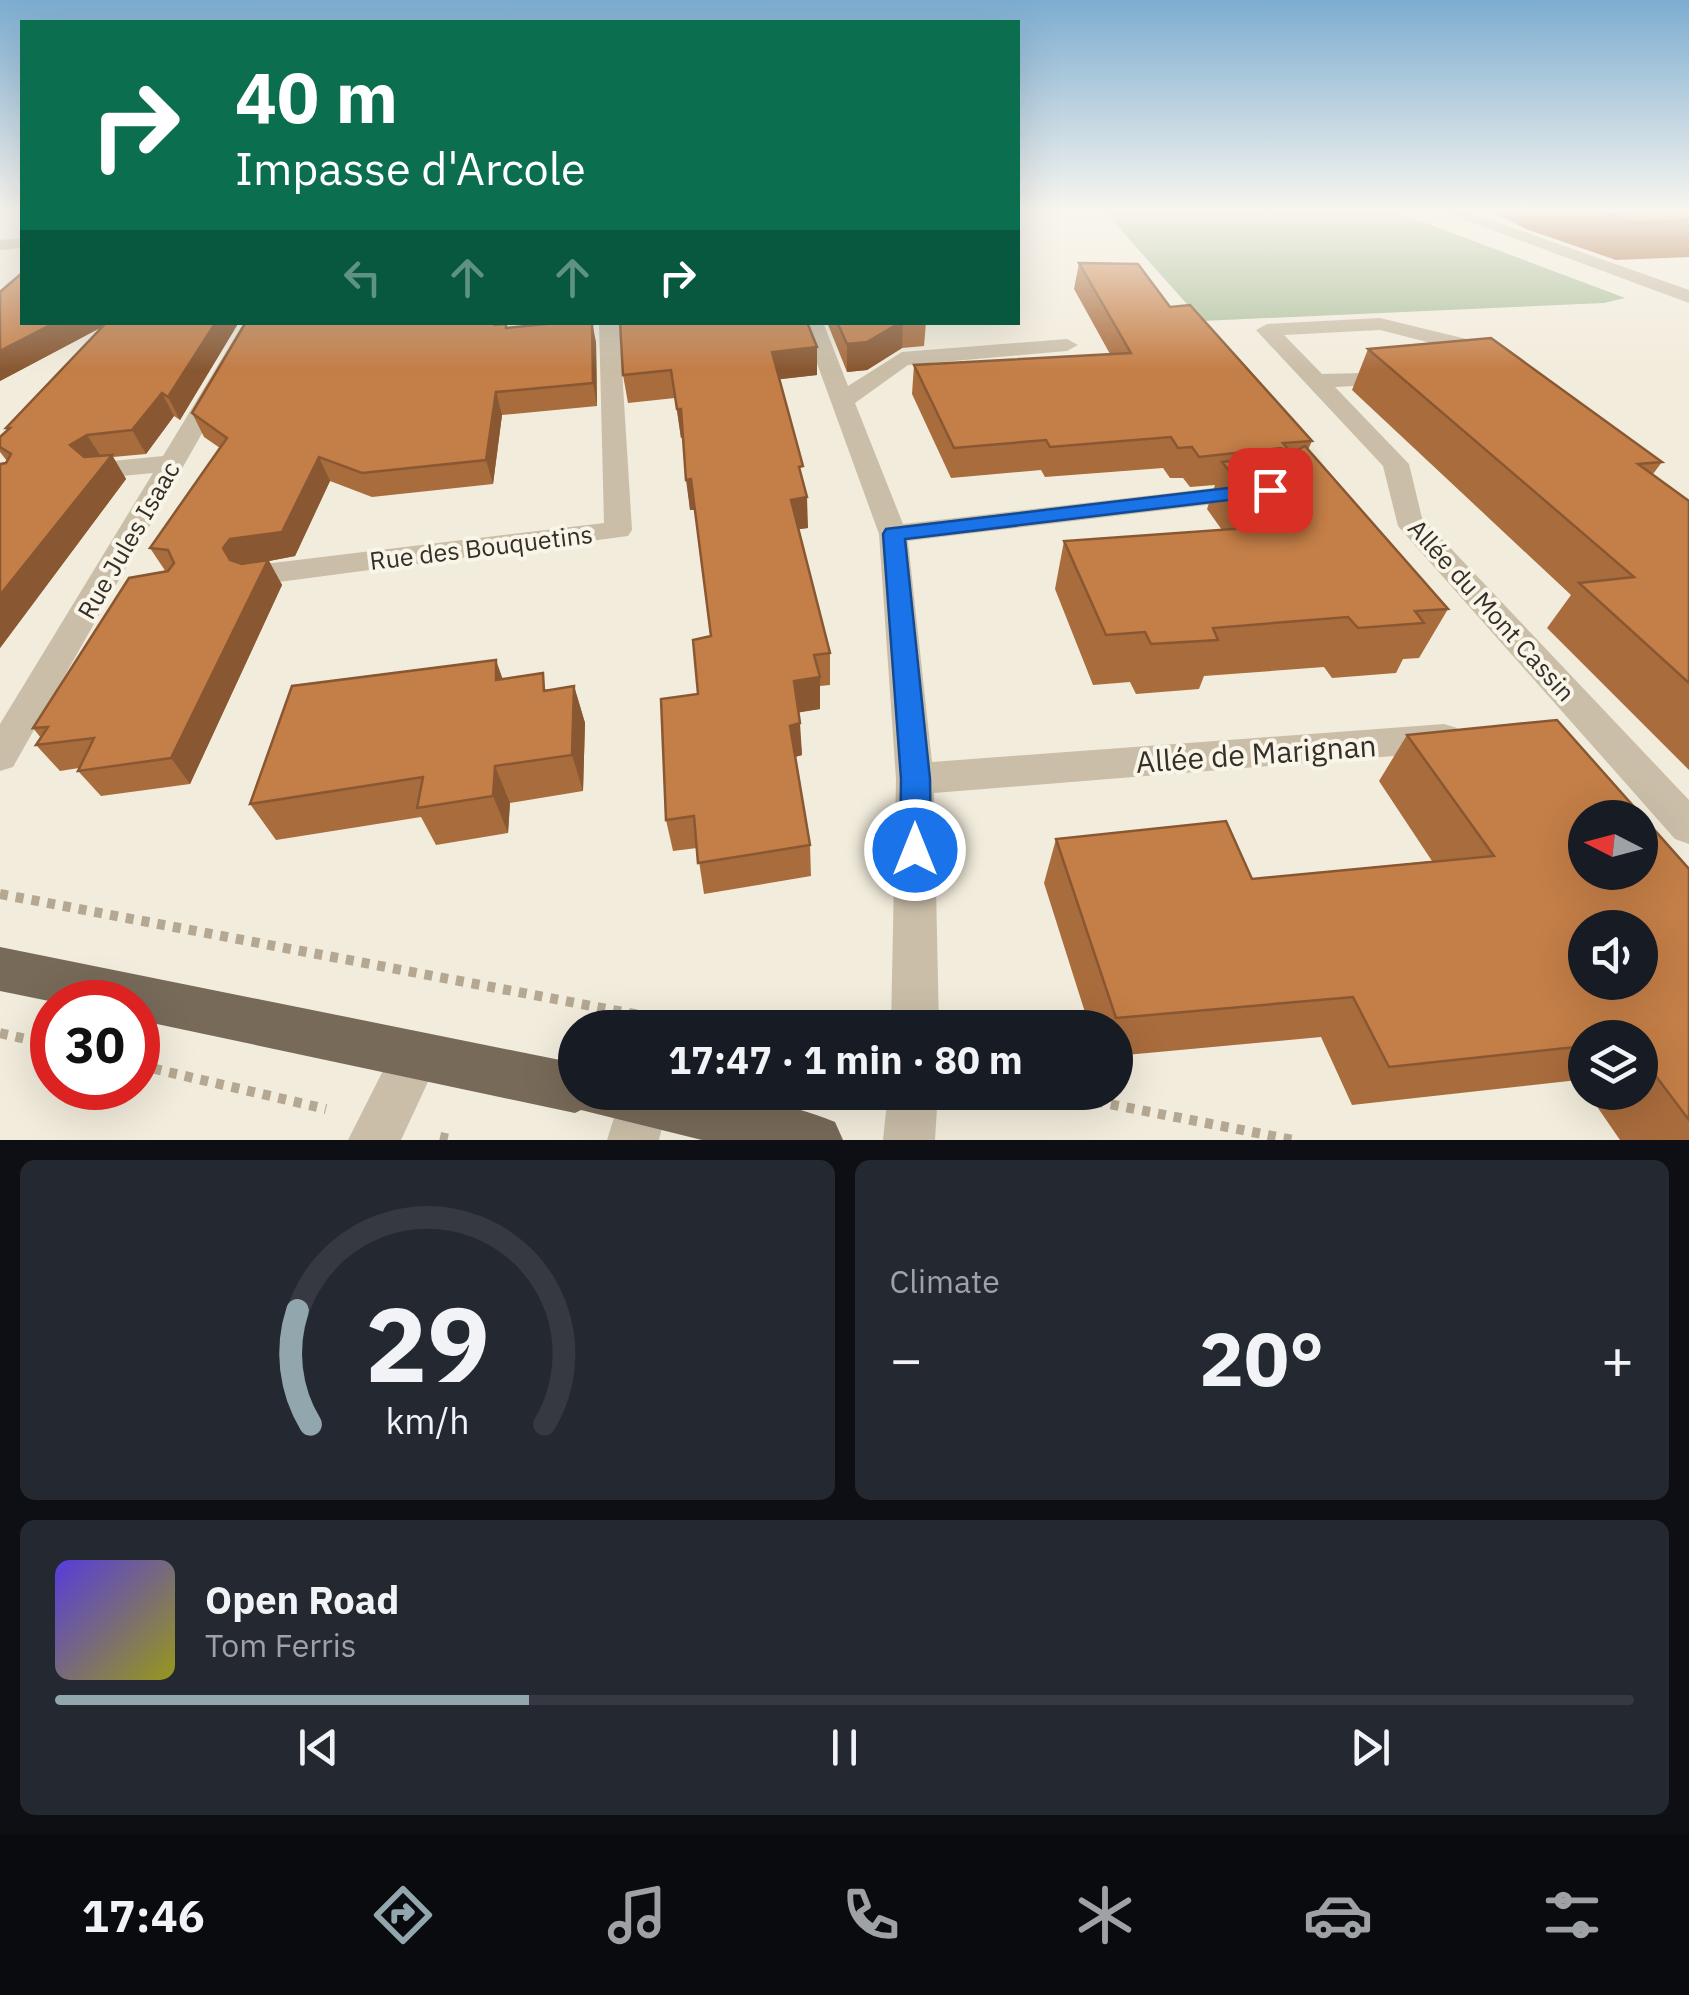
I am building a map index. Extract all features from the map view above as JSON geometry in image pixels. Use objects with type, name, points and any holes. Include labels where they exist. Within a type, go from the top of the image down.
[{"type":"main road","points":[[0,969],[558,1085]]},
{"type":"main road","points":[[624,1111],[817,1140]]},
{"type":"street","points":[[1597,264],[1689,297]]},
{"type":"street","name":"Allée du Mont Cassin","points":[[1319,381],[1410,376],[1423,360],[1476,348],[1380,324],[1267,330],[1396,464],[1408,520],[1689,827]]},
{"type":"street","name":"Rue Jules Isaac","points":[[0,756],[253,325]]},
{"type":"street","name":"Rue des Bouquetins","points":[[256,575],[618,530],[609,325]]},
{"type":"street","points":[[813,325],[894,534],[915,779],[916,1010]]},
{"type":"street","points":[[842,402],[902,359],[1068,346]]},
{"type":"street","points":[[102,470],[172,463]]},
{"type":"street","points":[[894,534],[1270,490]]},
{"type":"street","points":[[97,595],[134,590]]},
{"type":"street","points":[[1558,730],[1597,727]]},
{"type":"street","name":"Allée de Marignan","points":[[915,779],[1480,736]]},
{"type":"street","points":[[378,1131],[416,1056]]},
{"type":"street","points":[[909,1140],[912,1110]]},
{"type":"path","points":[[0,894],[613,1010]]},
{"type":"path","points":[[0,1032],[30,1040]]},
{"type":"path","points":[[160,1071],[378,1131],[454,1140]]},
{"type":"path","points":[[1133,1109],[1294,1140]]},
{"type":"green space","points":[[1151,264],[1535,264],[1625,298],[1604,303],[1202,321]]},
{"type":"building","points":[[1080,264],[1138,264],[1170,307],[1190,305],[1312,441],[1283,443],[1290,452],[1281,448],[1199,457],[1192,447],[1178,448],[1171,437],[1050,447],[1046,440],[954,448],[914,365],[1131,353]]},
{"type":"building","points":[[20,275],[20,325],[50,325],[0,351],[0,292]]},
{"type":"building","points":[[104,325],[214,325],[168,397],[162,393],[132,430],[87,435],[70,445],[84,457],[112,455],[0,595],[0,464],[6,463],[11,454],[0,447],[0,437],[10,428],[6,428]]},
{"type":"building","points":[[244,325],[592,325],[593,383],[496,392],[486,460],[362,473],[319,457],[282,532],[230,539],[223,548],[230,560],[242,564],[268,560],[171,758],[78,771],[94,738],[36,745],[48,727],[33,728],[129,578],[168,571],[174,563],[168,550],[150,548],[227,438],[192,413]]},
{"type":"building","points":[[620,325],[808,325],[817,347],[772,352],[803,466],[799,467],[807,497],[791,500],[830,653],[814,655],[820,677],[794,681],[800,723],[790,726],[810,845],[698,863],[694,816],[666,820],[661,699],[698,694],[693,640],[711,636],[691,479],[686,480],[681,409],[677,409],[671,370],[623,375]]},
{"type":"building","points":[[838,325],[896,325],[867,342],[847,344]]},
{"type":"building","points":[[1491,338],[1662,462],[1638,464],[1689,501],[1689,683],[1579,583],[1634,577],[1368,349]]},
{"type":"building","points":[[1305,446],[1448,609],[1415,611],[1424,623],[1358,628],[1348,617],[1213,628],[1218,640],[1151,644],[1145,632],[1106,635],[1064,541],[1275,526],[1222,462],[1288,455]]},
{"type":"building","points":[[496,660],[496,680],[543,673],[544,691],[574,686],[572,755],[495,766],[493,796],[417,808],[423,777],[250,804],[292,686]]},
{"type":"building","points":[[1557,720],[1628,800],[1568,800],[1568,890],[1658,890],[1658,834],[1689,869],[1689,1120],[1658,1079],[1658,1020],[1568,1020],[1568,1048],[1389,1067],[1353,997],[1133,1016],[1133,1010],[1113,1010],[1056,839],[1226,821],[1252,879],[1494,856],[1407,735]]},
{"type":"route","points":[[915,850],[915,779],[894,534],[1270,490]]}]
